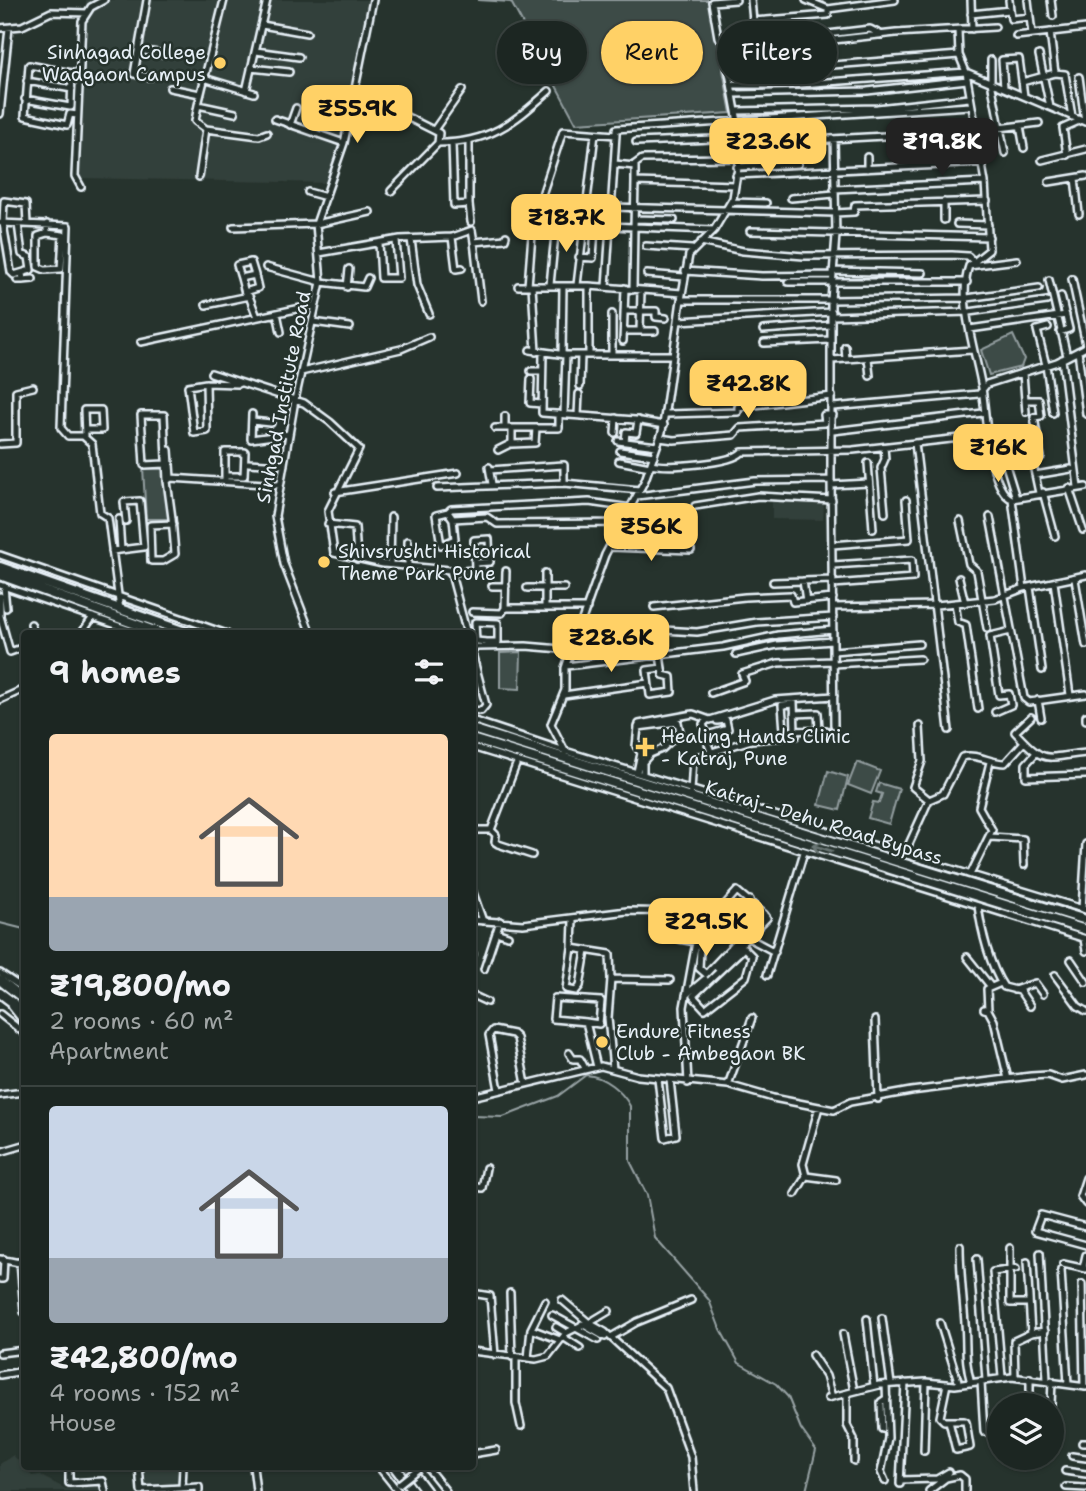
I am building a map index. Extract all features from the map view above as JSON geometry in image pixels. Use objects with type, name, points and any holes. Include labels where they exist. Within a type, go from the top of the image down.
[{"type":"highway","points":[[0,567],[179,630]]},
{"type":"highway","points":[[0,575],[152,630]]},
{"type":"highway","name":"Katraj - Dehu Road Bypass","points":[[476,730],[854,843],[888,863]]},
{"type":"highway","name":"Katraj - Dehu Road Bypass","points":[[476,740],[621,790],[888,863],[1014,902],[1083,932]]},
{"type":"highway","points":[[0,980],[21,997]]},
{"type":"highway","points":[[4,995],[21,1009]]},
{"type":"highway","points":[[4,995],[21,1016]]},
{"type":"highway","points":[[397,1470],[413,1491]]},
{"type":"highway","points":[[410,1470],[426,1491]]},
{"type":"street","points":[[82,187],[75,176],[72,112],[72,73],[31,64],[27,81],[25,116],[67,125],[72,112],[82,21],[91,7],[104,0]]},
{"type":"street","points":[[147,0],[134,74],[150,77]]},
{"type":"street","points":[[224,0],[195,121],[206,129],[258,136],[267,133]]},
{"type":"street","points":[[246,91],[267,0]]},
{"type":"street","name":"Sinhgad Institute Road","points":[[309,630],[295,596],[276,529],[280,485],[295,400],[321,282],[316,224],[344,143],[373,0]]},
{"type":"street","points":[[717,31],[712,2],[736,0]]},
{"type":"street","points":[[751,0],[752,21],[828,15],[828,9]]},
{"type":"street","points":[[806,0],[828,9],[895,0]]},
{"type":"street","points":[[971,0],[972,29]]},
{"type":"street","points":[[1009,0],[1011,19],[1030,16]]},
{"type":"street","points":[[1027,0],[1032,34]]},
{"type":"street","points":[[1051,0],[1053,16]]},
{"type":"street","points":[[971,14],[1010,10]]},
{"type":"street","points":[[0,28],[22,26],[51,12],[87,13]]},
{"type":"street","points":[[262,25],[307,33]]},
{"type":"street","points":[[837,40],[995,27]]},
{"type":"street","points":[[0,114],[9,28]]},
{"type":"street","points":[[1016,36],[1086,28]]},
{"type":"street","points":[[837,33],[870,29],[882,35]]},
{"type":"street","points":[[958,30],[959,55],[966,72],[987,201],[989,250],[971,263]]},
{"type":"street","points":[[1050,32],[1055,73]]},
{"type":"street","points":[[138,50],[164,54]]},
{"type":"street","points":[[256,51],[299,57]]},
{"type":"street","points":[[837,65],[959,55]]},
{"type":"street","points":[[1039,55],[1041,76],[1050,107]]},
{"type":"street","points":[[1004,88],[1002,60],[1019,59],[1024,96]]},
{"type":"street","points":[[991,60],[991,82],[1005,153]]},
{"type":"street","points":[[251,68],[289,72]]},
{"type":"street","points":[[564,755],[551,724],[564,695],[566,666],[610,547],[639,493],[664,425],[681,293],[692,249],[714,230],[731,202],[741,141],[733,85],[786,85],[966,72],[1083,121]]},
{"type":"street","points":[[1022,82],[1055,73],[1065,74],[1072,117]]},
{"type":"street","points":[[1079,77],[1083,121]]},
{"type":"street","points":[[204,78],[254,93]]},
{"type":"street","points":[[734,94],[867,90],[967,80]]},
{"type":"street","points":[[27,81],[72,89]]},
{"type":"street","points":[[170,88],[200,94]]},
{"type":"street","points":[[434,130],[462,90]]},
{"type":"street","points":[[355,91],[439,133],[438,143],[391,191]]},
{"type":"street","points":[[438,143],[469,143],[516,121],[549,91]]},
{"type":"street","points":[[736,111],[877,108],[969,98]]},
{"type":"street","points":[[25,99],[72,112]]},
{"type":"street","points":[[198,105],[235,113]]},
{"type":"street","points":[[606,287],[616,129],[970,106]]},
{"type":"street","points":[[290,125],[296,108]]},
{"type":"street","points":[[275,119],[344,143]]},
{"type":"street","points":[[1067,155],[1063,128],[1083,121]]},
{"type":"street","points":[[636,142],[834,139],[975,131],[1039,123]]},
{"type":"street","points":[[1020,126],[1024,148]]},
{"type":"street","points":[[199,177],[206,129]]},
{"type":"street","points":[[538,207],[563,131],[616,135]]},
{"type":"street","points":[[576,285],[595,134]]},
{"type":"street","points":[[834,139],[836,234],[831,300],[834,725]]},
{"type":"street","points":[[452,143],[454,205],[470,204]]},
{"type":"street","points":[[469,143],[471,222]]},
{"type":"street","points":[[1042,160],[1086,149]]},
{"type":"street","points":[[945,151],[971,150],[972,163]]},
{"type":"street","points":[[867,157],[867,169]]},
{"type":"street","points":[[633,290],[635,166],[642,159],[739,158]]},
{"type":"street","points":[[736,175],[982,163]]},
{"type":"street","points":[[615,164],[635,166]]},
{"type":"street","points":[[737,167],[798,164]]},
{"type":"street","points":[[1049,182],[1086,176]]},
{"type":"street","points":[[1075,178],[1079,214]]},
{"type":"street","points":[[635,182],[734,184]]},
{"type":"street","points":[[791,198],[834,191],[985,182]]},
{"type":"street","points":[[308,192],[326,197]]},
{"type":"street","points":[[27,224],[26,204],[5,200],[2,223],[10,272],[21,278],[33,279]]},
{"type":"street","points":[[611,207],[835,213],[854,212],[855,205],[987,201]]},
{"type":"street","points":[[731,202],[766,203]]},
{"type":"street","points":[[944,202],[944,220]]},
{"type":"street","points":[[233,227],[316,224],[370,212]]},
{"type":"street","points":[[635,219],[674,220]]},
{"type":"street","points":[[664,425],[638,420],[541,413],[542,371],[536,352],[530,286],[533,222],[594,227],[714,230]]},
{"type":"street","points":[[2,223],[67,225],[61,428],[68,436],[85,433],[102,430],[101,410],[85,410],[85,433],[92,444],[100,513],[108,518],[120,610]]},
{"type":"street","points":[[18,223],[22,254],[29,257],[32,270],[21,278]]},
{"type":"street","points":[[47,224],[47,233]]},
{"type":"street","points":[[550,285],[556,224]]},
{"type":"street","points":[[957,224],[988,225]]},
{"type":"street","points":[[579,257],[593,258],[594,227]]},
{"type":"street","points":[[319,253],[411,239],[452,237],[471,230],[481,301]]},
{"type":"street","points":[[750,232],[989,237]]},
{"type":"street","points":[[47,233],[63,235],[62,266],[59,270],[38,267],[38,236],[47,233]]},
{"type":"street","points":[[474,242],[505,239],[506,236]]},
{"type":"street","points":[[452,237],[456,269],[462,268]]},
{"type":"street","points":[[411,239],[417,285],[429,314]]},
{"type":"street","points":[[379,245],[381,278],[399,278],[396,242]]},
{"type":"street","points":[[701,242],[778,255],[968,256],[971,263],[967,298],[972,350],[999,486],[1006,496],[1014,498],[1086,487]]},
{"type":"street","points":[[646,246],[692,249]]},
{"type":"street","points":[[971,263],[1017,260]]},
{"type":"street","points":[[205,306],[245,295],[258,288],[251,262],[237,265],[245,295],[249,296],[257,317]]},
{"type":"street","points":[[266,267],[347,287],[363,287],[368,278]]},
{"type":"street","points":[[347,287],[349,269]]},
{"type":"street","points":[[647,274],[762,276],[923,273]]},
{"type":"street","points":[[241,278],[254,275]]},
{"type":"street","points":[[833,407],[978,394],[988,384],[1079,351],[1086,346],[1072,279]]},
{"type":"street","points":[[1049,280],[1060,332],[1078,488]]},
{"type":"street","points":[[788,282],[967,282]]},
{"type":"street","points":[[518,286],[576,285],[681,293]]},
{"type":"street","points":[[495,428],[559,428],[564,355],[563,286]]},
{"type":"street","points":[[589,286],[589,355]]},
{"type":"street","points":[[623,341],[625,288]]},
{"type":"street","points":[[681,300],[967,298],[1039,288]]},
{"type":"street","points":[[640,331],[641,290]]},
{"type":"street","points":[[1060,332],[1069,329],[1061,296]]},
{"type":"street","points":[[679,321],[747,320],[832,314],[968,312],[1047,301]]},
{"type":"street","points":[[141,342],[315,305]]},
{"type":"street","points":[[624,311],[656,312],[656,317],[666,318]]},
{"type":"street","points":[[277,313],[281,332]]},
{"type":"street","points":[[612,314],[612,355]]},
{"type":"street","points":[[970,329],[1066,315]]},
{"type":"street","points":[[313,322],[350,327]]},
{"type":"street","points":[[763,330],[831,325]]},
{"type":"street","points":[[1048,327],[1037,330],[1046,363],[1053,413]]},
{"type":"street","points":[[624,331],[655,331]]},
{"type":"street","points":[[301,372],[401,349],[429,337]]},
{"type":"street","points":[[764,344],[831,341]]},
{"type":"street","points":[[845,347],[846,359]]},
{"type":"street","points":[[832,360],[972,350]]},
{"type":"street","points":[[1079,351],[1086,414]]},
{"type":"street","points":[[536,352],[564,355],[672,355]]},
{"type":"street","points":[[580,386],[581,355]]},
{"type":"street","points":[[868,358],[870,376]]},
{"type":"street","points":[[531,371],[542,371]]},
{"type":"street","points":[[211,373],[295,400],[330,422],[359,449],[335,492],[328,511],[334,553],[390,565],[453,572],[490,562],[489,539],[474,540],[475,566]]},
{"type":"street","points":[[1023,373],[1026,412]]},
{"type":"street","points":[[531,379],[530,403],[542,404]]},
{"type":"street","points":[[206,383],[207,431],[194,433],[188,386],[206,383],[243,384]]},
{"type":"street","points":[[0,444],[16,443],[16,391],[33,387]]},
{"type":"street","points":[[578,415],[579,394]]},
{"type":"street","points":[[667,414],[738,412],[738,407],[832,396]]},
{"type":"street","points":[[1025,400],[1039,400],[1041,416],[1034,417],[1041,457]]},
{"type":"street","points":[[833,431],[983,413]]},
{"type":"street","points":[[165,464],[144,465],[141,415],[164,415],[165,464],[169,480]]},
{"type":"street","points":[[660,438],[674,440],[734,435],[740,428],[825,423],[824,415],[833,415]]},
{"type":"street","points":[[505,416],[512,443]]},
{"type":"street","points":[[271,423],[252,418],[251,439],[289,434]]},
{"type":"street","points":[[615,433],[616,418]]},
{"type":"street","points":[[638,420],[636,433],[626,432],[622,442],[657,446]]},
{"type":"street","points":[[498,450],[512,443],[535,443],[536,428]]},
{"type":"street","points":[[619,461],[650,465],[721,461],[737,458],[742,452],[884,447],[987,435]]},
{"type":"street","points":[[915,443],[930,596],[936,605],[949,730]]},
{"type":"street","points":[[884,447],[885,459],[881,468],[885,513]]},
{"type":"street","points":[[169,450],[176,554],[163,561],[151,561],[150,525],[172,521]]},
{"type":"street","points":[[620,451],[654,456]]},
{"type":"street","points":[[169,480],[225,478],[244,476],[245,452],[225,452],[225,478]]},
{"type":"street","points":[[1005,462],[1014,498],[1042,670]]},
{"type":"street","points":[[248,463],[285,465]]},
{"type":"street","points":[[867,463],[873,529]]},
{"type":"street","points":[[492,484],[490,468],[565,465],[564,483]]},
{"type":"street","points":[[1033,465],[1055,537]]},
{"type":"street","points":[[1035,475],[1071,469]]},
{"type":"street","points":[[335,492],[458,472]]},
{"type":"street","points":[[225,478],[280,485]]},
{"type":"street","points":[[437,488],[564,483],[611,485],[659,496],[755,481],[869,483]]},
{"type":"street","points":[[1069,488],[1083,530]]},
{"type":"street","points":[[695,506],[758,496],[832,500]]},
{"type":"street","points":[[832,545],[909,538],[906,500]]},
{"type":"street","points":[[113,551],[144,547],[140,501],[124,502],[126,521]]},
{"type":"street","points":[[448,512],[453,519],[455,539],[441,545],[436,515],[451,509],[589,502],[631,508]]},
{"type":"street","points":[[390,565],[391,517]]},
{"type":"street","points":[[453,519],[487,517],[497,524],[622,523]]},
{"type":"street","points":[[990,517],[1024,698],[1029,702],[1086,694]]},
{"type":"street","points":[[118,519],[121,550]]},
{"type":"street","points":[[897,520],[908,519]]},
{"type":"street","points":[[960,521],[969,564],[977,571],[987,628]]},
{"type":"street","points":[[328,524],[355,527],[357,559]]},
{"type":"street","points":[[408,541],[408,566]]},
{"type":"street","points":[[610,547],[691,551]]},
{"type":"street","points":[[0,555],[216,630]]},
{"type":"street","points":[[773,582],[913,578],[912,560],[832,565]]},
{"type":"street","points":[[475,566],[483,569]]},
{"type":"street","points":[[472,612],[502,613],[505,608],[506,571]]},
{"type":"street","points":[[453,572],[466,630]]},
{"type":"street","points":[[545,573],[545,607]]},
{"type":"street","points":[[833,607],[965,603],[1086,575]]},
{"type":"street","points":[[959,578],[965,603]]},
{"type":"street","points":[[1075,579],[1086,645]]},
{"type":"street","points":[[803,580],[806,601]]},
{"type":"street","points":[[1054,582],[1070,695]]},
{"type":"street","points":[[6,608],[2,586],[132,630]]},
{"type":"street","points":[[492,586],[506,586]]},
{"type":"street","points":[[527,588],[564,587]]},
{"type":"street","points":[[654,607],[745,597],[791,595],[793,602],[833,598]]},
{"type":"street","points":[[0,596],[0,616],[10,652],[21,648]]},
{"type":"street","points":[[955,603],[958,622],[966,625],[978,709]]},
{"type":"street","points":[[505,608],[587,608]]},
{"type":"street","points":[[84,630],[93,617]]},
{"type":"street","points":[[578,633],[646,629],[697,632],[757,622],[833,617]]},
{"type":"street","points":[[475,630],[475,622],[498,623],[498,642],[477,647]]},
{"type":"street","points":[[31,624],[33,630]]},
{"type":"street","points":[[566,666],[723,647],[778,635],[833,630]]},
{"type":"street","points":[[999,695],[990,636],[1011,631]]},
{"type":"street","points":[[736,654],[778,645],[833,641]]},
{"type":"street","points":[[476,642],[573,650]]},
{"type":"street","points":[[833,651],[919,644]]},
{"type":"street","points":[[660,655],[662,668],[663,676],[671,677],[672,692],[650,695],[647,670],[662,668]]},
{"type":"street","points":[[710,693],[745,681],[742,674],[778,663],[920,659]]},
{"type":"street","points":[[476,667],[486,701],[484,710],[476,710]]},
{"type":"street","points":[[564,695],[648,683]]},
{"type":"street","points":[[0,700],[21,690]]},
{"type":"street","points":[[990,696],[1008,693],[1011,707],[995,712]]},
{"type":"street","points":[[796,734],[783,732],[782,705],[834,696]]},
{"type":"street","points":[[476,722],[564,755],[640,773],[691,793],[692,758],[751,740],[822,730],[817,697]]},
{"type":"street","points":[[639,724],[692,714],[706,721],[726,720],[728,729],[707,735],[703,724],[706,721],[775,699],[794,701]]},
{"type":"street","points":[[1038,700],[1041,718]]},
{"type":"street","points":[[794,701],[796,734]]},
{"type":"street","points":[[794,714],[818,713]]},
{"type":"street","points":[[1031,717],[1015,732],[1035,754],[1045,758],[1086,753]]},
{"type":"street","points":[[680,723],[680,732],[643,762],[640,773],[641,753],[636,746],[638,727],[680,723]]},
{"type":"street","points":[[920,726],[922,761],[913,787],[929,800]]},
{"type":"street","points":[[706,739],[712,754]]},
{"type":"street","points":[[904,855],[929,800],[943,794],[962,757],[979,756],[990,762],[1008,762],[1024,742]]},
{"type":"street","points":[[476,750],[610,792]]},
{"type":"street","points":[[476,750],[601,792],[621,790],[804,852],[978,906],[1083,932],[1086,951]]},
{"type":"street","points":[[1035,754],[1026,764],[1026,777],[1086,775]]},
{"type":"street","points":[[965,878],[990,837],[989,822],[979,807],[990,762]]},
{"type":"street","points":[[491,831],[516,765]]},
{"type":"street","points":[[476,830],[491,831],[496,835],[496,843],[532,855]]},
{"type":"street","points":[[990,837],[1023,839],[1024,865]]},
{"type":"street","points":[[854,843],[904,855],[965,878],[1084,910],[1086,844]]},
{"type":"street","points":[[521,861],[523,852]]},
{"type":"street","points":[[767,975],[804,852]]},
{"type":"street","points":[[686,995],[708,976],[744,948],[751,954],[746,977],[706,1010],[693,996],[708,976],[745,937],[767,918],[737,891],[701,931],[698,965],[708,976]]},
{"type":"street","points":[[722,926],[750,900]]},
{"type":"street","points":[[476,901],[483,921]]},
{"type":"street","points":[[978,906],[981,929],[1001,983],[1022,993],[1030,1006]]},
{"type":"street","points":[[476,920],[523,925],[626,911],[705,912]]},
{"type":"street","points":[[573,920],[566,989],[576,991],[580,986],[586,951]]},
{"type":"street","points":[[484,969],[500,921]]},
{"type":"street","points":[[496,932],[508,936]]},
{"type":"street","points":[[745,937],[775,952]]},
{"type":"street","points":[[679,939],[696,941],[686,995],[688,1083]]},
{"type":"street","points":[[572,948],[610,954],[608,1018],[613,1069]]},
{"type":"street","points":[[967,957],[991,987]]},
{"type":"street","points":[[1071,960],[1086,982]]},
{"type":"street","points":[[0,973],[21,987]]},
{"type":"street","points":[[1055,975],[1078,1006],[1086,1011]]},
{"type":"street","points":[[611,979],[670,980]]},
{"type":"street","points":[[1001,983],[987,989],[986,1010],[994,1021],[1008,1079]]},
{"type":"street","points":[[1014,990],[1035,983],[1043,994]]},
{"type":"street","points":[[476,997],[486,1002]]},
{"type":"street","points":[[555,998],[601,1002],[599,1024],[586,1022],[553,1019],[555,998]]},
{"type":"street","points":[[0,1014],[21,1031]]},
{"type":"street","points":[[728,1085],[752,1018]]},
{"type":"street","points":[[875,1020],[878,1099]]},
{"type":"street","points":[[586,1022],[597,1067]]},
{"type":"street","points":[[499,1090],[489,1035],[493,1030],[513,1034],[517,1038],[526,1084]]},
{"type":"street","points":[[569,1053],[573,1059],[580,1059],[585,1068]]},
{"type":"street","points":[[476,1096],[569,1076],[585,1068],[597,1067],[658,1079],[728,1085],[834,1110],[850,1102],[911,1091],[1048,1075],[1062,1080],[1086,1075]]},
{"type":"street","points":[[658,1079],[665,1138],[676,1135],[670,1080]]},
{"type":"street","points":[[0,1095],[21,1092]]},
{"type":"street","points":[[795,1194],[806,1176],[803,1164],[820,1107]]},
{"type":"street","points":[[0,1152],[21,1146]]},
{"type":"street","points":[[476,1187],[482,1188],[486,1168]]},
{"type":"street","points":[[806,1176],[836,1180]]},
{"type":"street","points":[[1086,1178],[1080,1196],[1086,1204]]},
{"type":"street","points":[[1086,1227],[1041,1215],[1035,1231],[1086,1245]]},
{"type":"street","points":[[960,1246],[959,1283],[965,1322],[963,1347],[971,1383]]},
{"type":"street","points":[[1010,1248],[1013,1270],[1010,1303],[1029,1303]]},
{"type":"street","points":[[1040,1252],[1050,1393]]},
{"type":"street","points":[[1068,1384],[1062,1267],[1085,1268],[1086,1255]]},
{"type":"street","points":[[0,1279],[3,1279],[2,1259],[21,1263]]},
{"type":"street","points":[[977,1259],[984,1432],[987,1432]]},
{"type":"street","points":[[1027,1262],[1031,1333]]},
{"type":"street","points":[[1002,1377],[993,1272],[1013,1270]]},
{"type":"street","points":[[812,1355],[826,1377],[830,1398],[889,1384],[959,1384],[1002,1377],[1049,1380],[1085,1387],[1082,1284]]},
{"type":"street","points":[[510,1293],[516,1403],[522,1426]]},
{"type":"street","points":[[476,1294],[490,1296],[495,1355]]},
{"type":"street","points":[[562,1300],[586,1324],[608,1337],[666,1388],[691,1457],[694,1491]]},
{"type":"street","points":[[608,1337],[691,1300]]},
{"type":"street","points":[[528,1358],[531,1329],[545,1301]]},
{"type":"street","points":[[476,1352],[528,1358],[548,1356],[563,1337],[575,1328],[609,1311]]},
{"type":"street","points":[[552,1315],[598,1340]]},
{"type":"street","points":[[882,1318],[889,1384],[888,1438],[881,1472],[885,1481]]},
{"type":"street","points":[[867,1319],[874,1386]]},
{"type":"street","points":[[940,1322],[959,1384]]},
{"type":"street","points":[[556,1327],[563,1337]]},
{"type":"street","points":[[531,1329],[563,1337],[580,1348]]},
{"type":"street","points":[[1015,1377],[1014,1341],[1031,1333],[1045,1331]]},
{"type":"street","points":[[844,1334],[854,1391]]},
{"type":"street","points":[[0,1353],[21,1350]]},
{"type":"street","points":[[0,1375],[21,1372]]},
{"type":"street","points":[[1030,1378],[1030,1393]]},
{"type":"street","points":[[924,1451],[926,1382]]},
{"type":"street","points":[[905,1383],[900,1482],[937,1479],[949,1472]]},
{"type":"street","points":[[947,1384],[940,1417],[949,1421],[966,1422],[970,1447],[956,1450],[949,1421]]},
{"type":"street","points":[[847,1393],[847,1425],[854,1439],[854,1461]]},
{"type":"street","points":[[882,1429],[881,1402],[887,1398]]},
{"type":"street","points":[[476,1453],[496,1450]]},
{"type":"street","points":[[1072,1456],[1086,1458]]},
{"type":"street","points":[[69,1470],[69,1483],[103,1481],[105,1491]]},
{"type":"street","points":[[139,1470],[142,1491],[199,1487],[199,1491]]},
{"type":"street","points":[[182,1488],[183,1470]]},
{"type":"street","points":[[253,1470],[256,1491]]},
{"type":"street","points":[[382,1470],[398,1487],[418,1470]]},
{"type":"street","points":[[425,1470],[447,1490]]},
{"type":"street","points":[[1065,1471],[1086,1474]]},
{"type":"street","points":[[929,1491],[946,1478],[960,1475],[965,1479],[965,1491]]},
{"type":"street","points":[[1066,1487],[1086,1488]]},
{"type":"shaded area","name":"Sinhagad College Wadgaon Campus","points":[[86,0],[368,0],[346,126],[329,183],[80,178]]},
{"type":"shaded area","points":[[478,0],[710,0],[717,38],[717,84],[726,84],[731,113],[576,123],[555,84],[587,84],[587,21],[521,21],[511,2]]},
{"type":"shaded area","points":[[1013,335],[1024,359],[1021,367],[989,375],[981,350]]},
{"type":"shaded area","points":[[143,468],[164,469],[169,519],[146,519]]},
{"type":"shaded area","points":[[772,501],[824,503],[823,520],[772,519]]},
{"type":"shaded area","points":[[521,652],[520,689],[500,688],[500,653]]},
{"type":"shaded area","points":[[857,762],[880,771],[871,794],[848,785]]},
{"type":"shaded area","points":[[828,771],[848,777],[840,810],[819,805]]},
{"type":"shaded area","points":[[879,783],[899,789],[889,824],[868,818],[873,802],[879,803],[882,794],[876,792]]},
{"type":"shaded area","points":[[13,1455],[21,1464],[21,1470],[27,1470],[32,1476],[39,1475],[66,1489],[102,1484],[102,1491],[0,1491],[0,1464]]},
{"type":"shaded area","points":[[141,1470],[180,1470],[180,1491],[143,1491]]},
{"type":"waterway","points":[[0,923],[21,928]]},
{"type":"waterway","points":[[476,1116],[503,1117],[558,1096],[586,1075],[606,1081],[622,1095],[630,1106],[630,1161],[647,1195],[655,1238],[709,1300],[720,1329],[739,1363],[776,1384],[788,1397],[801,1429],[816,1450],[806,1491]]},
{"type":"place","name":"Sinhagad College Wadgaon Campus","points":[[220,63]]},
{"type":"place","name":"Shivsrushti Historical Theme Park Pune","points":[[324,562]]},
{"type":"place","name":"Healing Hands Clinic - Katraj, Pune","points":[[645,747]]},
{"type":"place","name":"Endure Fitness Club - Ambegaon BK","points":[[602,1042]]}]
